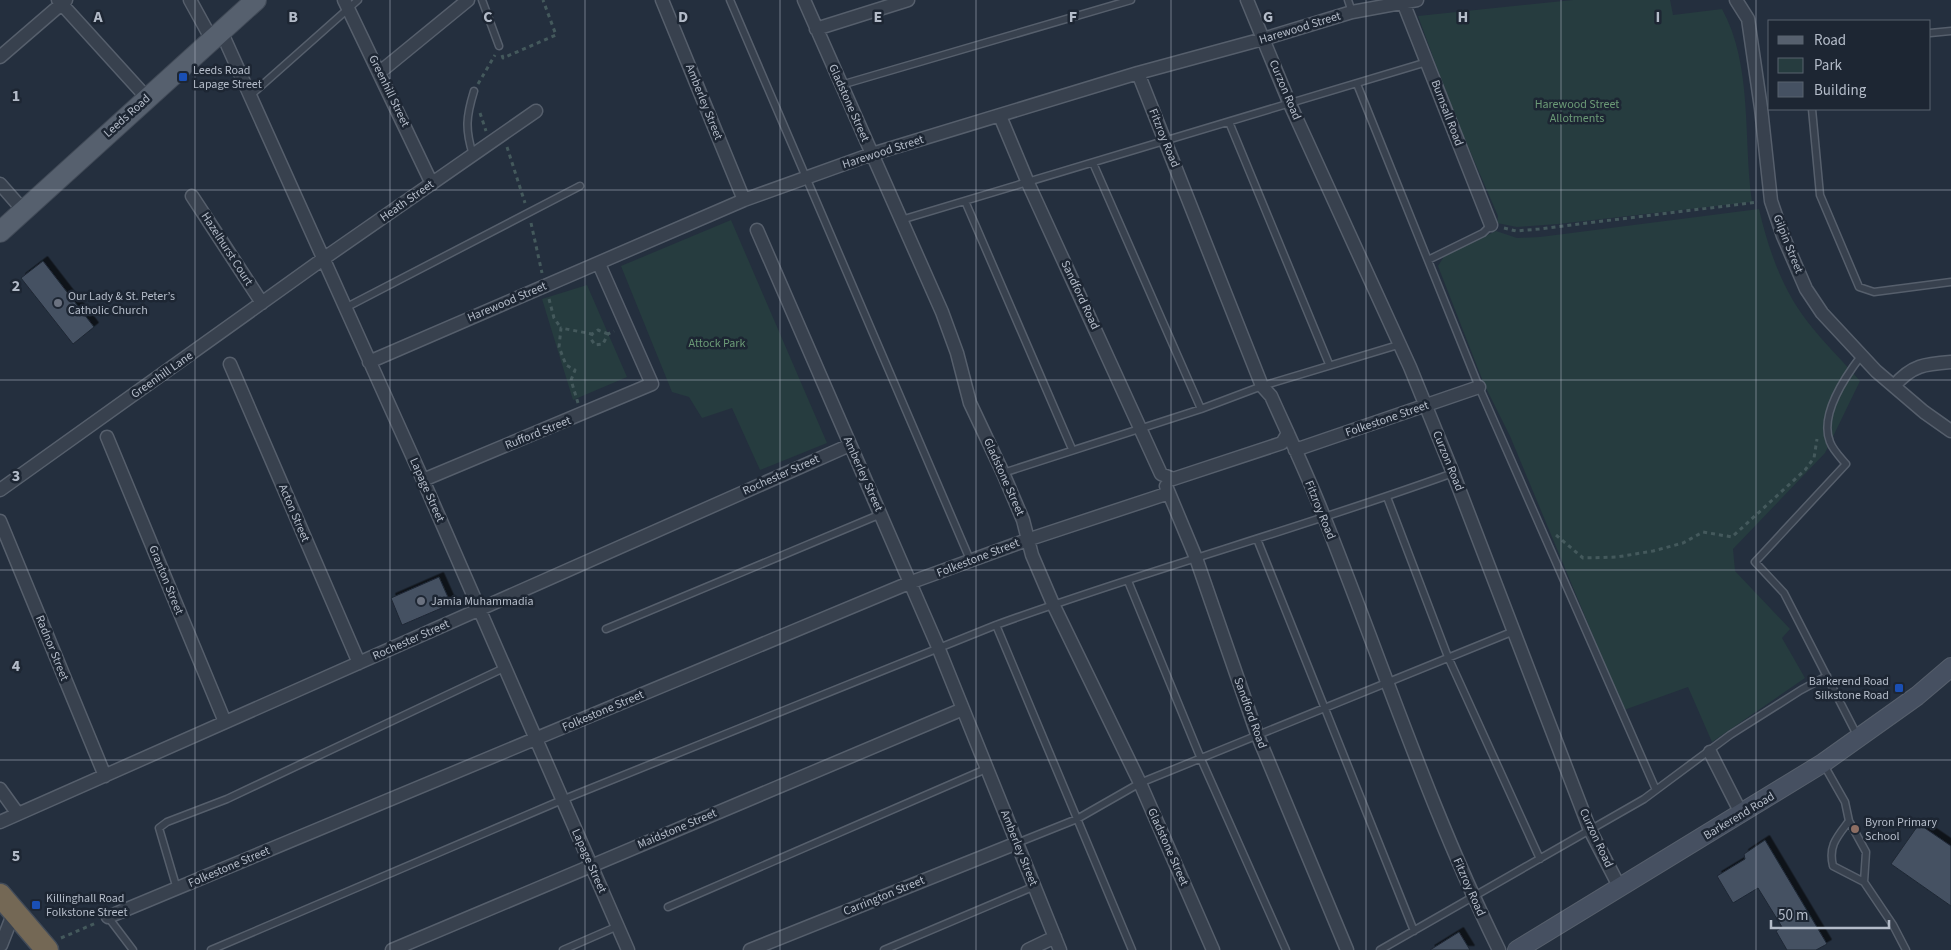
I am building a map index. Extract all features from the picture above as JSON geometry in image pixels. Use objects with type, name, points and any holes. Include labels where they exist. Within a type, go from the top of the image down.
[{"type":"highway","points":[[7,903],[43,948]]},
{"type":"main road","name":"Leeds Road","points":[[0,232],[256,0]]},
{"type":"main road","name":"Barkerend Road","points":[[1517,950],[1823,764],[1917,696],[1951,667]]},
{"type":"street","name":"Lapage Street","points":[[190,0],[217,35],[242,74],[423,480],[478,610],[628,950]]},
{"type":"street","points":[[380,72],[468,0]]},
{"type":"street","name":"Amberley Street","points":[[662,0],[744,200]]},
{"type":"street","name":"Gladstone Street","points":[[804,0],[942,312],[957,353],[970,403],[1004,472],[1023,520],[1032,555],[1053,604],[1140,783],[1213,950]]},
{"type":"street","points":[[816,29],[908,0]]},
{"type":"street","name":"Curzon Road","points":[[1247,0],[1290,102],[1410,367],[1453,473],[1590,830],[1620,888]]},
{"type":"street","name":"Harewood Street","points":[[369,362],[744,200],[872,154],[1138,73],[1263,40],[1350,6],[1417,0]]},
{"type":"street","name":"Gilpin Street","points":[[1736,0],[1748,19],[1761,108],[1771,201],[1783,236],[1806,289],[1822,313],[1861,356],[1924,412],[1951,430]]},
{"type":"street","points":[[0,57],[62,1],[147,98]]},
{"type":"street","name":"Burnsall Road","points":[[1403,2],[1491,225]]},
{"type":"street","name":"Greenhill Street","points":[[346,4],[432,184]]},
{"type":"street","name":"Fitzroy Road","points":[[1138,73],[1262,386],[1271,396],[1324,517],[1386,682],[1473,897],[1499,950]]},
{"type":"street","points":[[489,144],[536,111]]},
{"type":"street","name":"Sandford Road","points":[[1000,116],[1028,183],[1141,428],[1167,477],[1169,493],[1196,558],[1257,734],[1347,950]]},
{"type":"street","name":"Heath Street","points":[[324,259],[489,144]]},
{"type":"street","points":[[0,184],[23,210]]},
{"type":"street","name":"Hazelhurst Court","points":[[192,196],[262,303]]},
{"type":"street","name":"Amberley Street","points":[[757,230],[881,514],[909,584],[938,647],[1060,950]]},
{"type":"street","name":"Greenhill Lane","points":[[1,488],[324,259]]},
{"type":"street","name":"Rufford Street","points":[[423,480],[652,384],[599,264]]},
{"type":"street","points":[[1894,386],[1905,373],[1923,364],[1951,362]]},
{"type":"street","name":"Acton Street","points":[[230,364],[359,663]]},
{"type":"street","name":"Folkestone Street","points":[[1295,450],[1426,407],[1479,387]]},
{"type":"street","points":[[1167,477],[1282,443],[1288,433]]},
{"type":"street","name":"Granton Street","points":[[108,437],[224,722]]},
{"type":"street","name":"Rochester Street","points":[[0,822],[850,445]]},
{"type":"street","name":"Folkestone Street","points":[[108,918],[909,584],[1027,540],[1169,493]]},
{"type":"street","name":"Radnor Street","points":[[0,521],[105,776]]},
{"type":"street","name":"Maidstone Street","points":[[392,950],[963,710]]},
{"type":"street","points":[[1710,752],[1742,814]]},
{"type":"street","points":[[0,789],[18,814]]},
{"type":"street","name":"Carrington Street","points":[[750,950],[771,946],[1017,843]]},
{"type":"street","points":[[1,945],[7,903]]},
{"type":"street","points":[[1028,950],[1055,937]]},
{"type":"lane","points":[[251,95],[346,4],[358,0]]},
{"type":"lane","points":[[482,0],[499,46]]},
{"type":"lane","points":[[730,0],[971,562]]},
{"type":"lane","points":[[841,85],[1132,0]]},
{"type":"lane","points":[[1931,33],[1951,31]]},
{"type":"lane","points":[[901,220],[1427,62]]},
{"type":"lane","points":[[1357,84],[1479,387],[1656,790]]},
{"type":"lane","points":[[473,155],[467,137],[466,120],[474,91]]},
{"type":"lane","points":[[1812,110],[1820,195],[1859,287],[1874,292],[1951,282]]},
{"type":"lane","points":[[1229,122],[1329,364]]},
{"type":"lane","points":[[1093,163],[1201,409]]},
{"type":"lane","points":[[345,308],[580,186]]},
{"type":"lane","points":[[965,201],[1072,449]]},
{"type":"lane","points":[[1428,260],[1483,233],[1491,225]]},
{"type":"lane","points":[[1004,472],[1201,409],[1329,364],[1398,344]]},
{"type":"lane","points":[[1859,738],[1784,592],[1755,562],[1846,464],[1830,444],[1826,421],[1845,377],[1861,356]]},
{"type":"lane","points":[[211,950],[562,800],[938,647],[1053,604],[1387,497],[1453,473]]},
{"type":"lane","points":[[1387,497],[1448,656],[1540,859]]},
{"type":"lane","points":[[606,629],[881,514]]},
{"type":"lane","points":[[1257,539],[1414,931]]},
{"type":"lane","points":[[1128,581],[1201,759],[1286,950]]},
{"type":"lane","points":[[996,625],[1132,950]]},
{"type":"lane","points":[[1017,843],[1077,819],[1140,783],[1448,656],[1514,631]]},
{"type":"lane","points":[[177,889],[158,828],[226,800],[504,668]]},
{"type":"lane","points":[[1380,950],[1644,799],[1767,710],[1827,676]]},
{"type":"lane","points":[[1823,764],[1845,802],[1849,822],[1866,852],[1864,882]]},
{"type":"lane","points":[[668,907],[986,769]]},
{"type":"lane","points":[[1849,822],[1836,839],[1830,854],[1833,866],[1864,882],[1894,925],[1906,950]]},
{"type":"lane","points":[[884,950],[1035,886]]},
{"type":"lane","points":[[108,918],[133,950]]},
{"type":"lane","points":[[563,950],[618,926]]},
{"type":"path","points":[[499,46],[503,58],[556,35],[542,0]]},
{"type":"path","points":[[489,144],[474,91],[499,46]]},
{"type":"path","points":[[1491,225],[1516,231],[1771,201]]},
{"type":"path","points":[[545,285],[554,318],[561,328],[559,347],[566,365],[575,370],[571,380],[577,398]]},
{"type":"path","points":[[561,328],[592,334],[598,330],[608,334],[603,344],[595,345],[591,340],[592,334]]},
{"type":"path","points":[[1543,530],[1550,529],[1583,558],[1617,557],[1653,551],[1683,543],[1703,532],[1732,537],[1805,470],[1814,458],[1820,424],[1826,421]]},
{"type":"path","points":[[43,948],[108,918]]},
{"type":"green space","name":"Harewood Street Allotments","points":[[1573,0],[1670,0],[1673,15],[1722,9],[1732,31],[1739,54],[1743,78],[1752,202],[1558,224],[1517,227],[1497,223],[1498,216],[1454,114],[1418,16]]},
{"type":"green space","points":[[1759,209],[1777,268],[1798,309],[1813,329],[1860,381],[1825,453],[1733,549],[1735,571],[1790,629],[1782,638],[1805,678],[1712,742],[1688,687],[1624,710],[1510,436],[1484,384],[1438,266],[1445,255],[1496,231],[1517,238],[1540,237]]},
{"type":"green space","name":"Attock Park","points":[[731,220],[827,443],[760,470],[732,408],[702,418],[689,397],[672,392],[621,266]]},
{"type":"green space","points":[[587,285],[627,377],[573,400],[542,299]]},
{"type":"building","name":"Our Lady & St. Peter’s Catholic Church","points":[[43,261],[94,327],[73,344],[21,278]]},
{"type":"building","name":"Jamia Muhammadia","points":[[439,577],[451,604],[402,625],[391,598]]},
{"type":"building","points":[[1919,824],[1951,846],[1951,906],[1891,864]]},
{"type":"building","points":[[1765,840],[1827,944],[1816,950],[1787,950],[1776,931],[1782,927],[1758,888],[1733,903],[1717,876],[1745,859],[1744,854]]},
{"type":"building","points":[[1459,932],[1470,950],[1430,950]]},
{"type":"place","name":"Leeds Road Lapage Street","points":[[183,77]]},
{"type":"place","name":"Our Lady & St. Peter’s Catholic Church","points":[[58,303]]},
{"type":"place","name":"Jamia Muhammadia","points":[[421,601]]},
{"type":"place","name":"Barkerend Road Silkstone Road","points":[[1899,688]]},
{"type":"place","name":"Byron Primary School","points":[[1855,829]]},
{"type":"place","name":"Killinghall Road Folkstone Street","points":[[36,905]]}]
